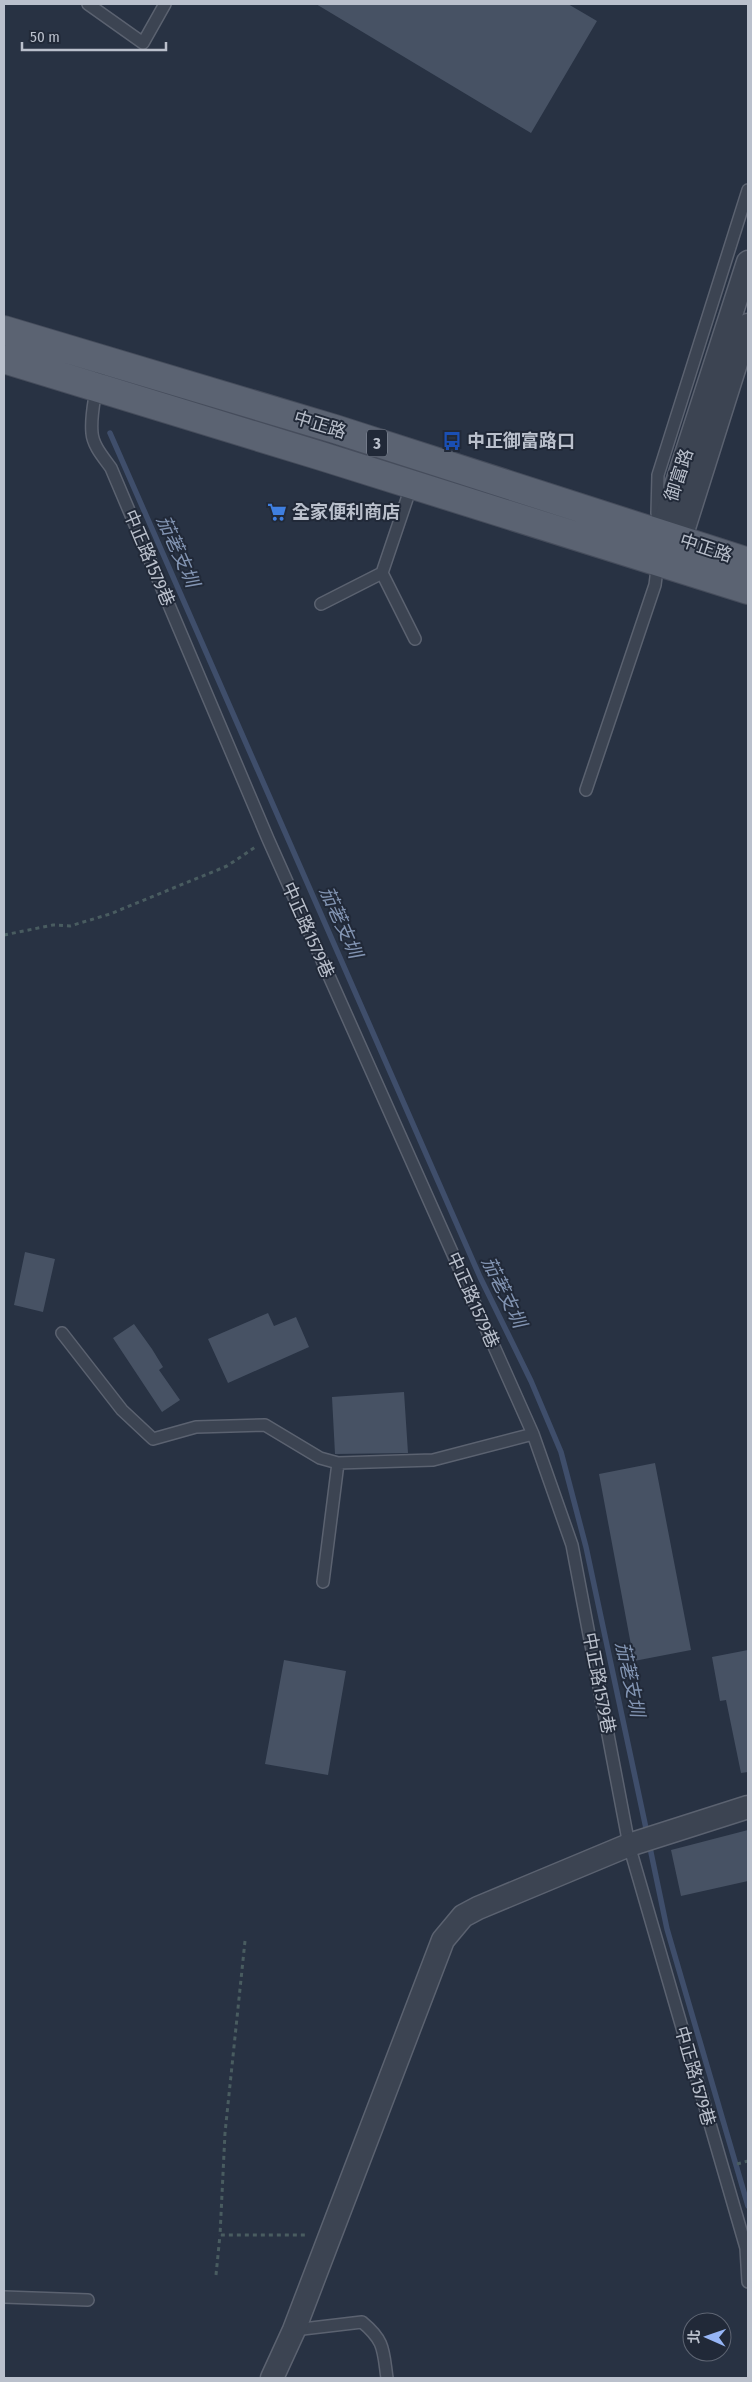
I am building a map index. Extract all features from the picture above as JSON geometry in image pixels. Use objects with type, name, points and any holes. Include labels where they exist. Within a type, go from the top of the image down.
[{"type":"main road","name":"中正路","points":[[4,330],[335,429],[748,562]]},
{"type":"main road","name":"中正路","points":[[4,359],[412,484],[748,590]]},
{"type":"street","name":"御富路","points":[[658,561],[670,536],[748,262]]},
{"type":"street","name":"御富路","points":[[670,536],[684,528],[748,325]]},
{"type":"street","points":[[272,2378],[294,2330],[443,1940],[463,1916],[630,1845],[748,1807]]},
{"type":"lane","points":[[88,4],[143,43],[165,4]]},
{"type":"lane","points":[[670,536],[657,513],[658,475],[748,190]]},
{"type":"lane","name":"中正路1579巷","points":[[103,359],[96,388],[92,434],[97,447],[111,468],[268,839],[533,1434],[572,1545],[630,1845],[746,2248],[748,2282]]},
{"type":"lane","points":[[321,604],[382,573],[412,484]]},
{"type":"lane","points":[[586,790],[655,585],[658,561]]},
{"type":"lane","points":[[382,573],[415,638]]},
{"type":"lane","points":[[62,1333],[122,1410],[153,1440],[196,1426],[265,1425],[320,1458],[338,1463],[433,1460],[533,1434]]},
{"type":"lane","points":[[323,1582],[338,1463]]},
{"type":"lane","points":[[4,2297],[88,2300]]},
{"type":"lane","points":[[294,2330],[362,2322],[377,2334],[383,2347],[387,2378]]},
{"type":"path","points":[[4,935],[53,925],[70,926],[110,914],[227,866],[268,839]]},
{"type":"path","points":[[216,2275],[225,2133],[245,1941]]},
{"type":"path","points":[[220,2235],[331,2235]]},
{"type":"building","points":[[316,4],[568,4],[597,21],[531,133]]},
{"type":"building","points":[[25,1252],[55,1259],[43,1312],[14,1305]]},
{"type":"building","points":[[268,1313],[274,1326],[296,1317],[309,1347],[228,1383],[208,1339]]},
{"type":"building","points":[[134,1324],[163,1367],[159,1370],[180,1400],[162,1412],[113,1338]]},
{"type":"building","points":[[404,1392],[408,1453],[335,1454],[332,1397]]},
{"type":"building","points":[[655,1463],[691,1650],[634,1661],[599,1474]]},
{"type":"building","points":[[748,1650],[748,1772],[741,1773],[726,1700],[720,1701],[712,1657]]},
{"type":"building","points":[[284,1660],[346,1671],[328,1775],[265,1764]]},
{"type":"building","points":[[748,1830],[748,1881],[681,1896],[671,1850]]},
{"type":"waterway","name":"茄荖支圳","points":[[110,433],[480,1277],[531,1381],[561,1452],[586,1547],[647,1833]]},
{"type":"waterway","name":"茄荖支圳","points":[[649,1843],[667,1929],[748,2206]]},
{"type":"place","name":"中正御富路口","points":[[452,441]]},
{"type":"place","name":"全家便利商店","points":[[277,512]]}]
